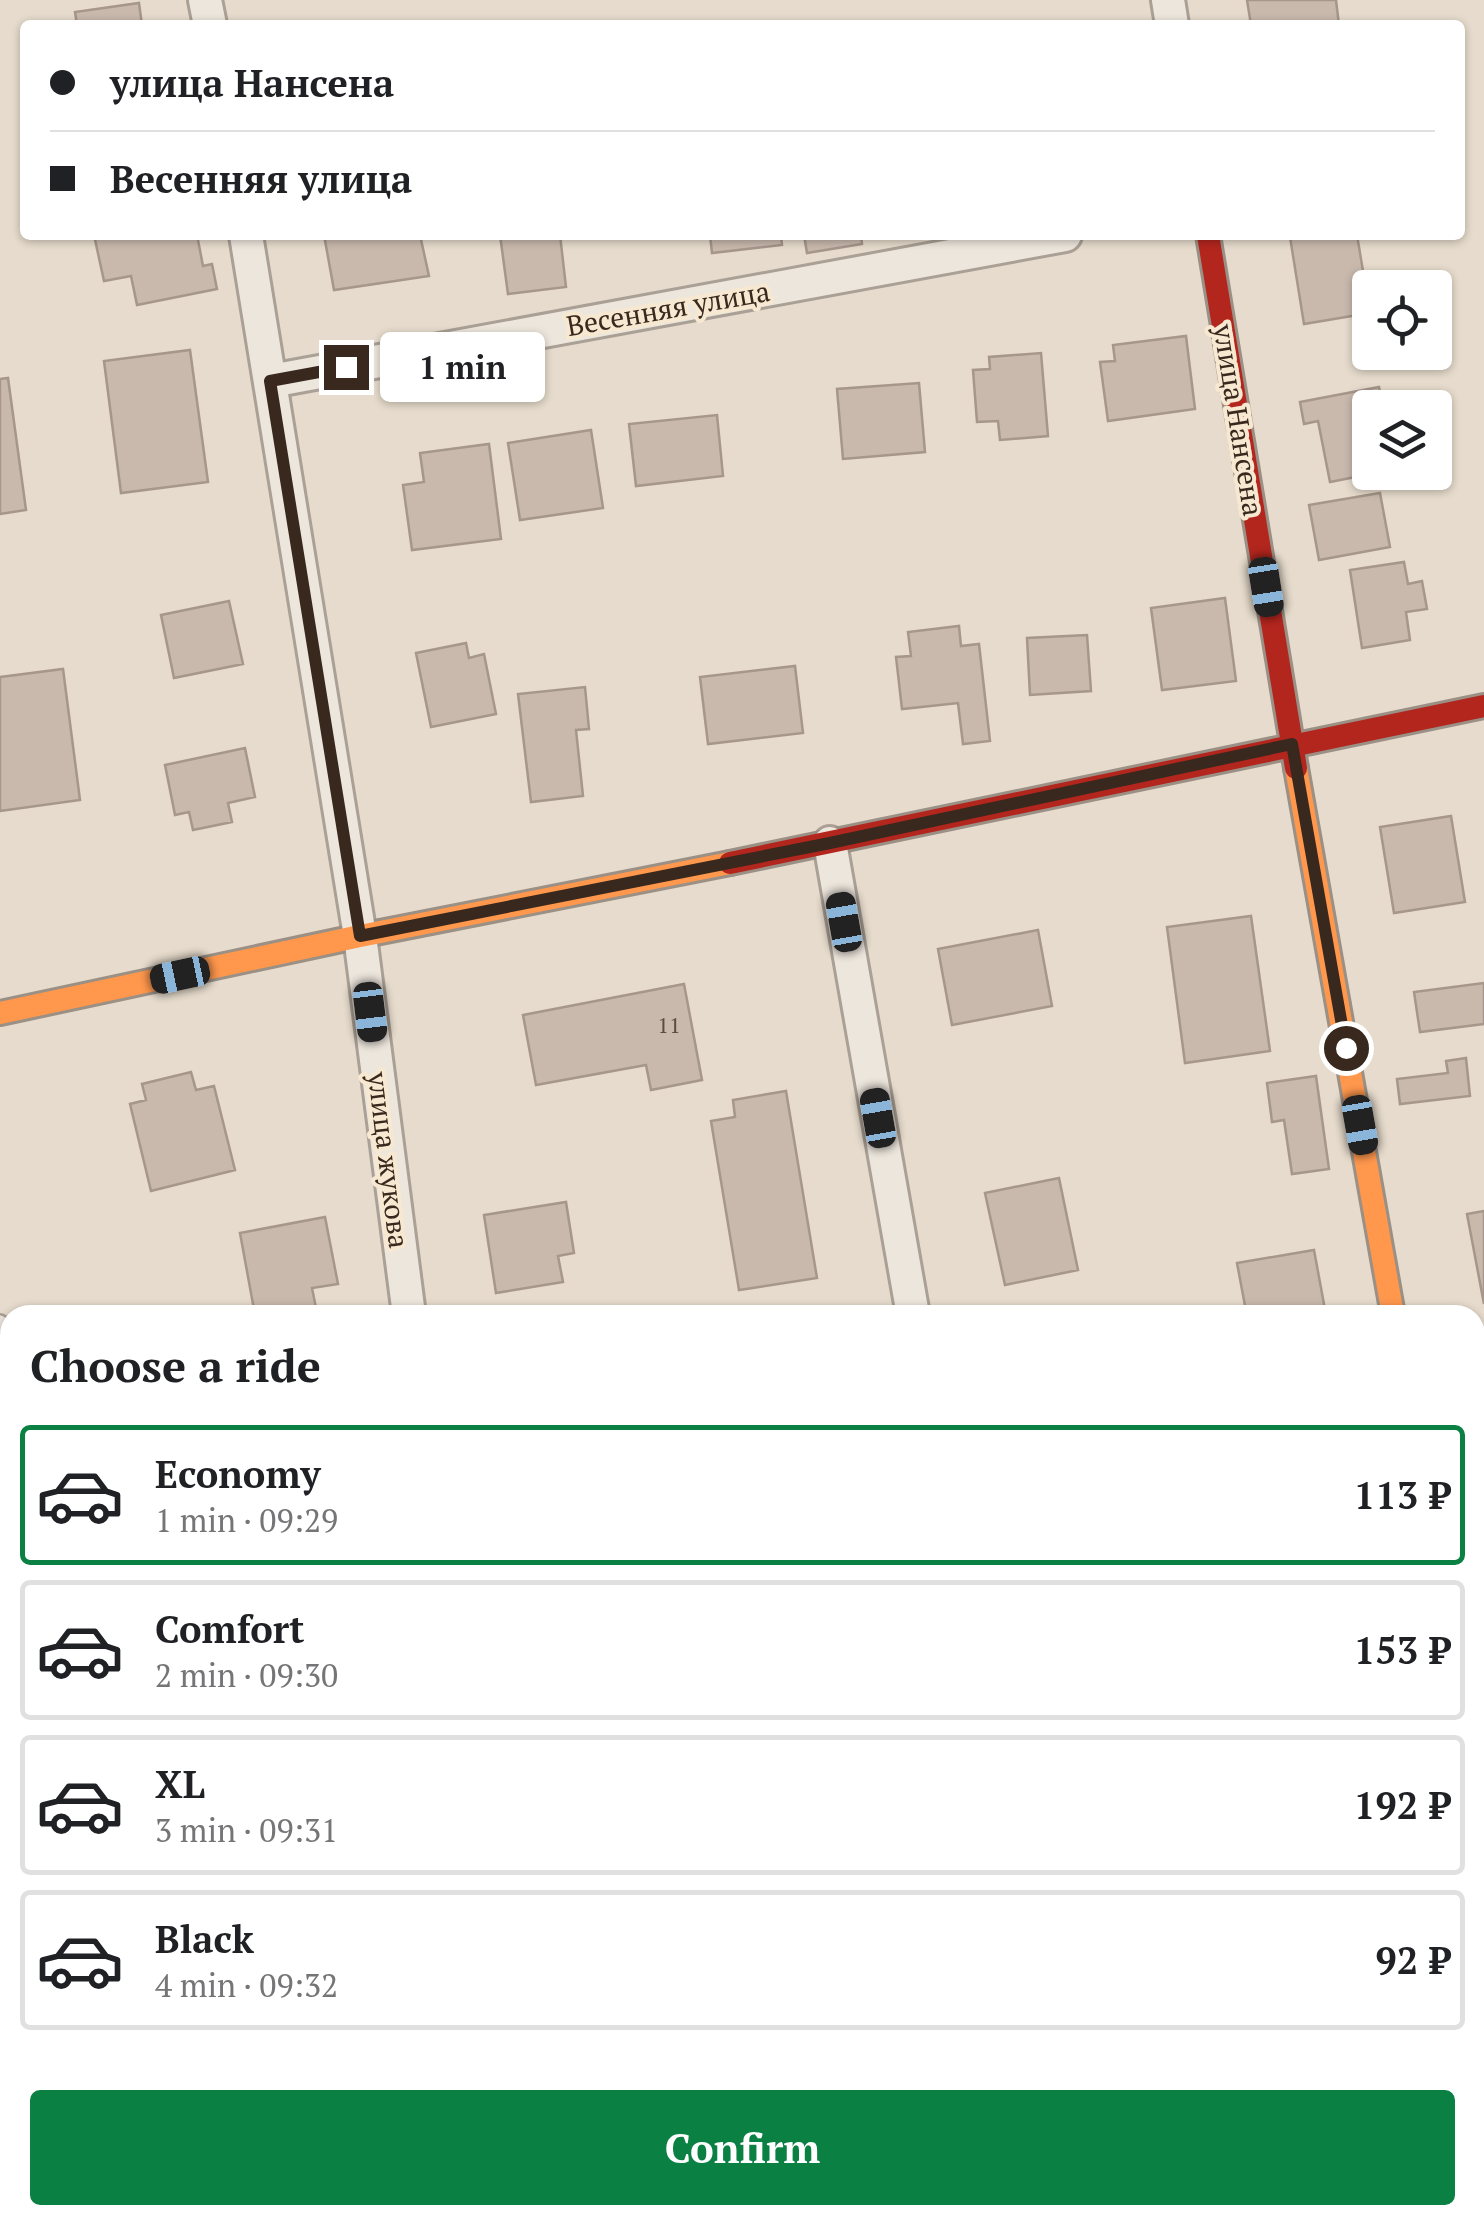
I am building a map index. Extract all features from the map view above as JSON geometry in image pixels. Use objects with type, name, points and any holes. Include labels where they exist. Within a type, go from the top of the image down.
[{"type":"street","name":"улица жукова","points":[[247,240],[360,936],[408,1305]]},
{"type":"street","name":"Весенняя улица","points":[[270,381],[1038,240]]},
{"type":"street","name":"улица Нансена","points":[[1209,240],[1292,744],[1391,1305]]},
{"type":"street","points":[[0,1014],[360,936],[830,843],[1484,706]]},
{"type":"street","points":[[830,843],[911,1305]]},
{"type":"building","points":[[1247,0],[1336,0],[1338,20],[1250,20]]},
{"type":"building","points":[[139,3],[141,20],[76,20],[75,12]]},
{"type":"building","points":[[95,240],[198,240],[203,266],[212,264],[217,289],[137,305],[131,276],[104,281]]},
{"type":"building","points":[[325,240],[421,240],[429,276],[334,290]]},
{"type":"building","points":[[501,240],[561,240],[566,287],[508,294]]},
{"type":"building","points":[[711,240],[782,240],[782,245],[712,253]]},
{"type":"building","points":[[805,240],[862,240],[862,244],[807,253]]},
{"type":"building","points":[[1290,240],[1358,240],[1363,270],[1352,270],[1352,316],[1304,324]]},
{"type":"building","points":[[1186,336],[1195,409],[1108,421],[1100,362],[1115,361],[1113,345]]},
{"type":"building","points":[[190,350],[208,482],[121,493],[104,361]]},
{"type":"building","points":[[1041,353],[1048,436],[1000,440],[998,421],[977,422],[973,370],[990,369],[989,357]]},
{"type":"building","points":[[8,378],[26,510],[0,514],[0,379]]},
{"type":"building","points":[[919,383],[925,452],[843,459],[837,389]]},
{"type":"building","points":[[1352,392],[1352,478],[1330,482],[1318,421],[1304,424],[1300,402]]},
{"type":"building","points":[[717,415],[723,476],[636,486],[629,424]]},
{"type":"building","points":[[591,430],[603,508],[520,520],[508,443]]},
{"type":"building","points":[[489,444],[501,539],[412,550],[403,485],[424,482],[420,453]]},
{"type":"building","points":[[1380,493],[1390,547],[1319,560],[1309,505]]},
{"type":"building","points":[[1404,562],[1408,584],[1422,581],[1427,609],[1406,612],[1410,640],[1362,648],[1350,570]]},
{"type":"building","points":[[1225,598],[1236,681],[1162,690],[1151,608]]},
{"type":"building","points":[[229,601],[243,664],[174,678],[161,615]]},
{"type":"building","points":[[959,626],[961,646],[979,644],[990,741],[963,744],[958,703],[902,709],[896,657],[911,656],[908,632]]},
{"type":"building","points":[[1087,635],[1091,691],[1030,695],[1027,638]]},
{"type":"building","points":[[466,643],[469,658],[484,654],[496,714],[431,727],[416,653]]},
{"type":"building","points":[[795,666],[803,733],[708,744],[700,677]]},
{"type":"building","points":[[63,669],[80,800],[0,811],[0,677]]},
{"type":"building","points":[[585,687],[589,729],[576,730],[583,796],[531,802],[518,694]]},
{"type":"building","points":[[245,748],[255,797],[228,803],[232,822],[193,830],[189,812],[175,815],[165,765]]},
{"type":"building","points":[[1451,816],[1465,902],[1394,913],[1380,827]]},
{"type":"building","points":[[1251,916],[1270,1051],[1185,1063],[1167,927]]},
{"type":"building","points":[[1038,930],[1052,1006],[952,1025],[938,949]]},
{"type":"building","points":[[1484,983],[1484,1024],[1420,1032],[1414,992]]},
{"type":"building","points":[[684,984],[702,1080],[651,1090],[646,1065],[536,1085],[523,1015]]},
{"type":"building","points":[[1466,1058],[1470,1096],[1400,1104],[1397,1079],[1448,1073],[1446,1061]]},
{"type":"building","points":[[191,1072],[196,1090],[214,1086],[235,1170],[151,1191],[130,1104],[146,1100],[142,1084]]},
{"type":"building","points":[[1316,1076],[1329,1169],[1292,1174],[1284,1120],[1272,1122],[1267,1083]]},
{"type":"building","points":[[786,1091],[817,1278],[739,1290],[711,1121],[735,1117],[733,1100]]},
{"type":"building","points":[[1059,1178],[1078,1270],[1005,1285],[985,1193]]},
{"type":"building","points":[[566,1202],[574,1253],[558,1256],[563,1282],[496,1293],[484,1215]]},
{"type":"building","points":[[1484,1211],[1484,1304],[1467,1214]]},
{"type":"building","points":[[325,1217],[338,1284],[312,1288],[315,1305],[253,1305],[240,1233]]},
{"type":"building","points":[[1314,1250],[1324,1305],[1245,1305],[1237,1263]]},
{"type":"traffic: slow","points":[[1296,768],[1391,1305]]},
{"type":"traffic: slow","points":[[0,1013],[730,863]]},
{"type":"traffic: jam","points":[[1209,240],[1296,768]]},
{"type":"traffic: jam","points":[[730,863],[1484,706]]},
{"type":"route","points":[[346,367],[270,381],[360,936],[830,843],[1292,744],[1346,1048]]}]
